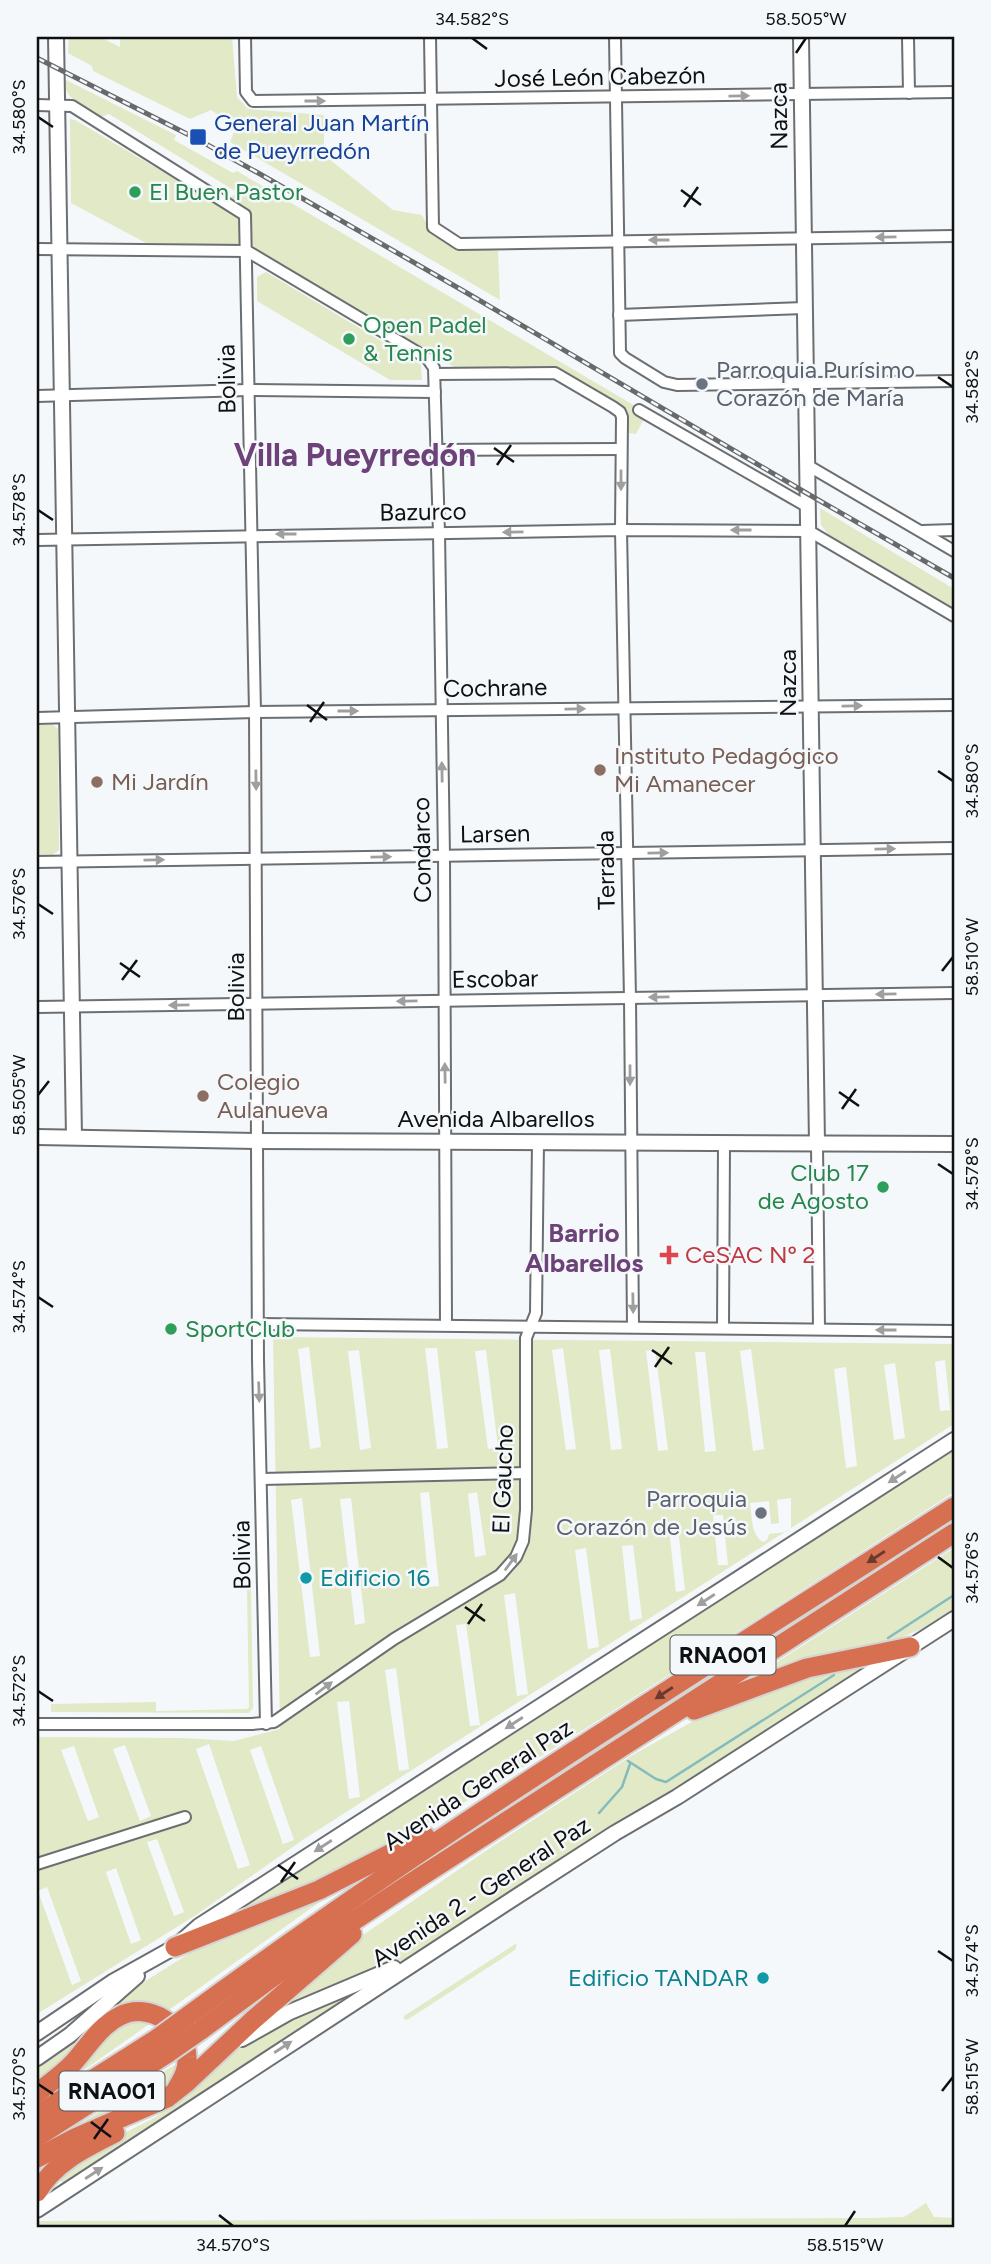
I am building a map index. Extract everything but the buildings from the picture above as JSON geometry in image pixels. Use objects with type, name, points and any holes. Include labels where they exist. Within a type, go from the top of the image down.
[{"type":"highway","name":"Avenida General Paz","points":[[195,2023],[300,1934],[492,1803],[954,1507]]},
{"type":"highway","name":"Avenida General Paz","points":[[37,2137],[56,2136],[163,2045],[195,2023],[954,1532]]},
{"type":"highway","points":[[651,1728],[807,1668],[910,1647]]},
{"type":"highway","points":[[175,1947],[319,1890],[492,1803]]},
{"type":"highway","points":[[37,2192],[48,2176],[62,2163],[131,2124],[220,2053],[262,2011],[417,1879]]},
{"type":"highway","points":[[37,2158],[56,2136],[164,2099],[186,2070],[185,2046],[171,2024],[156,2015],[142,2012],[125,2014],[111,2021],[42,2100]]},
{"type":"highway","name":"Avenida General Paz","points":[[42,2100],[163,2045]]},
{"type":"street","points":[[56,37],[74,1137]]},
{"type":"street","name":"José León Cabezón","points":[[245,37],[246,92],[253,102],[954,92]]},
{"type":"street","points":[[430,37],[433,227],[459,244],[954,236]]},
{"type":"street","points":[[615,37],[620,353],[671,385],[954,381]]},
{"type":"street","name":"Nazca","points":[[801,37],[819,1329]]},
{"type":"street","points":[[908,37],[909,93]]},
{"type":"street","points":[[37,105],[57,104]]},
{"type":"street","name":"Bolivia","points":[[57,104],[72,106],[245,215],[255,712],[258,1324],[266,1724]]},
{"type":"street","points":[[37,249],[247,251],[427,358],[433,363],[435,374]]},
{"type":"street","points":[[619,315],[804,307]]},
{"type":"street","name":"Terrada","points":[[435,374],[555,373],[620,412],[633,1327]]},
{"type":"street","name":"Condarco","points":[[435,374],[444,856],[446,1325]]},
{"type":"street","points":[[37,396],[248,390],[435,392]]},
{"type":"street","points":[[639,410],[808,507]]},
{"type":"street","points":[[436,450],[621,449]]},
{"type":"street","points":[[807,465],[954,551]]},
{"type":"street","name":"Bazurco","points":[[37,540],[621,530],[809,531]]},
{"type":"street","points":[[920,531],[954,530]]},
{"type":"street","points":[[809,531],[954,616]]},
{"type":"street","name":"Cochrane","points":[[37,718],[255,712],[954,705]]},
{"type":"street","name":"Larsen","points":[[37,862],[954,848]]},
{"type":"street","name":"Escobar","points":[[37,1007],[954,993]]},
{"type":"street","name":"Avenida Albarellos","points":[[37,1137],[257,1141],[954,1144]]},
{"type":"street","name":"El Gaucho","points":[[266,1724],[286,1715],[394,1639],[506,1570],[516,1558],[523,1541],[526,1338],[536,1313],[538,1142]]},
{"type":"street","points":[[723,1328],[724,1144]]},
{"type":"street","points":[[258,1324],[954,1331]]},
{"type":"street","name":"Avenida General Paz","points":[[39,2030],[114,1981],[175,1947],[199,1926],[954,1440]]},
{"type":"street","points":[[262,1479],[526,1473]]},
{"type":"street","name":"Avenida 2 - General Paz","points":[[37,2210],[615,1833],[677,1797],[954,1619]]},
{"type":"street","points":[[37,1724],[266,1724]]},
{"type":"street","points":[[37,1864],[185,1817]]},
{"type":"street","points":[[220,2053],[290,2011],[429,1954]]},
{"type":"street","points":[[37,2058],[70,2035],[156,1959]]},
{"type":"green space","points":[[69,37],[100,37],[120,47],[120,37],[232,37],[237,97],[248,109],[324,115],[324,155],[393,210],[422,215],[435,233],[454,244],[498,251],[500,300],[230,142],[236,127],[211,110],[190,119],[93,71],[92,66],[68,53]]},
{"type":"green space","points":[[64,79],[176,135],[174,140],[233,173],[237,171],[647,413],[636,434],[629,433],[626,409],[555,368],[458,369],[258,253],[251,243],[248,209],[229,197],[235,195],[235,191],[109,114],[100,117],[81,106],[71,98]]},
{"type":"green space","name":"El Buen Pastor","points":[[70,119],[241,218],[243,245],[146,243],[71,203]]},
{"type":"green space","name":"Open Padel & Tennis","points":[[266,272],[421,365],[422,380],[390,380],[257,301],[257,277]]},
{"type":"green space","points":[[820,508],[954,589],[954,608],[829,535],[821,525]]},
{"type":"green space","points":[[37,725],[53,725],[58,729],[59,850],[51,856],[37,856]]},
{"type":"green space","points":[[273,1337],[954,1344],[954,1424],[791,1528],[791,1498],[777,1500],[779,1523],[771,1524],[769,1501],[750,1503],[753,1525],[759,1539],[763,1542],[769,1534],[785,1532],[304,1839],[196,1915],[37,2014],[37,1737],[234,1741],[280,1729]],"holes":[[[309,1347],[321,1447],[310,1449],[298,1349]],[[425,1348],[437,1348],[448,1448],[437,1449]],[[563,1348],[576,1449],[566,1450],[552,1350]],[[610,1349],[622,1449],[611,1450],[599,1350]],[[655,1349],[668,1450],[658,1451],[646,1351]],[[751,1349],[764,1449],[753,1451],[740,1351]],[[359,1350],[371,1448],[360,1450],[348,1351]],[[486,1350],[498,1447],[488,1449],[475,1351]],[[695,1352],[705,1352],[716,1451],[705,1452]],[[945,1360],[950,1410],[940,1411],[935,1362]],[[895,1363],[905,1438],[894,1440],[884,1365]],[[846,1367],[857,1466],[846,1468],[834,1369]],[[429,1492],[439,1586],[429,1587],[420,1493]],[[477,1492],[486,1555],[475,1557],[468,1494]],[[302,1498],[320,1656],[310,1657],[291,1500]],[[351,1498],[365,1623],[355,1625],[340,1499]],[[713,1515],[723,1515],[728,1565],[718,1565]],[[678,1528],[685,1590],[676,1592],[669,1529]],[[633,1545],[642,1618],[630,1621],[622,1546]],[[586,1548],[599,1647],[588,1649],[575,1550]],[[515,1593],[528,1694],[517,1696],[504,1595]],[[466,1624],[480,1725],[470,1726],[456,1625]],[[396,1668],[409,1769],[399,1771],[385,1670]],[[349,1701],[360,1797],[349,1799],[337,1702]],[[209,1744],[250,1865],[238,1869],[196,1749]],[[125,1745],[151,1816],[140,1821],[113,1749]],[[74,1746],[99,1817],[88,1821],[61,1750]],[[261,1746],[294,1840],[283,1844],[250,1750]],[[157,1839],[184,1912],[174,1916],[147,1842]],[[116,1868],[141,1940],[131,1944],[106,1872]],[[47,1887],[81,1981],[72,1985],[38,1891]]]},
{"type":"green space","points":[[954,1449],[954,1492],[501,1781],[350,1864],[244,1911],[243,1908]]},
{"type":"green space","points":[[954,1548],[954,1609],[926,1627],[888,1643],[749,1680]]},
{"type":"green space","points":[[247,1589],[251,1589],[253,1708],[249,1713],[51,1712],[51,1704],[156,1702],[156,1711],[247,1709]]},
{"type":"green space","points":[[876,1661],[425,1951],[265,2018],[350,1944],[631,1756],[704,1715],[807,1677]]},
{"type":"green space","points":[[335,1891],[166,2012],[155,2007],[76,2050],[37,2084],[37,2065],[128,1992],[209,1941]]},
{"type":"green space","points":[[517,1943],[515,1950],[407,2020],[404,2019],[404,2016]]},
{"type":"green space","points":[[355,1988],[358,1993],[66,2185],[53,2175],[99,2146],[156,2117],[174,2104],[233,2049],[257,2034]]},
{"type":"green space","points":[[126,2019],[155,2020],[50,2094]]},
{"type":"green space","points":[[181,2061],[173,2086],[55,2139]]},
{"type":"green space","points":[[926,2203],[934,2217],[953,2218],[954,2227],[37,2227],[38,2221],[870,2218],[904,2217]]},
{"type":"waterway","points":[[888,1638],[954,1595]]},
{"type":"waterway","points":[[628,1761],[656,1779],[666,1782],[834,1675]]},
{"type":"waterway","points":[[599,1813],[622,1787],[630,1764]]},
{"type":"railway","points":[[37,58],[260,174],[954,578]]},
{"type":"place","name":"General Juan Martín de Pueyrredón","points":[[198,137]]},
{"type":"place","name":"El Buen Pastor","points":[[135,192]]},
{"type":"place","name":"Open Padel & Tennis","points":[[349,339]]},
{"type":"place","name":"Parroquia Purísimo Corazón de María","points":[[702,384]]},
{"type":"place","name":"Instituto Pedagógico Mi Amanecer","points":[[600,770]]},
{"type":"place","name":"Mi Jardín","points":[[97,782]]},
{"type":"place","name":"Colegio Aulanueva","points":[[203,1096]]},
{"type":"place","name":"Club 17 de Agosto","points":[[883,1187]]},
{"type":"place","name":"CeSAC Nº 2","points":[[669,1255]]},
{"type":"place","name":"SportClub","points":[[171,1329]]},
{"type":"place","name":"Parroquia Corazón de Jesús","points":[[761,1513]]},
{"type":"place","name":"Edificio 16","points":[[306,1578]]},
{"type":"place","name":"Edificio TANDAR","points":[[763,1978]]},
{"type":"district","name":"Villa Pueyrredón","points":[[355,455]]},
{"type":"district","name":"Barrio Albarellos","points":[[584,1248]]}]
